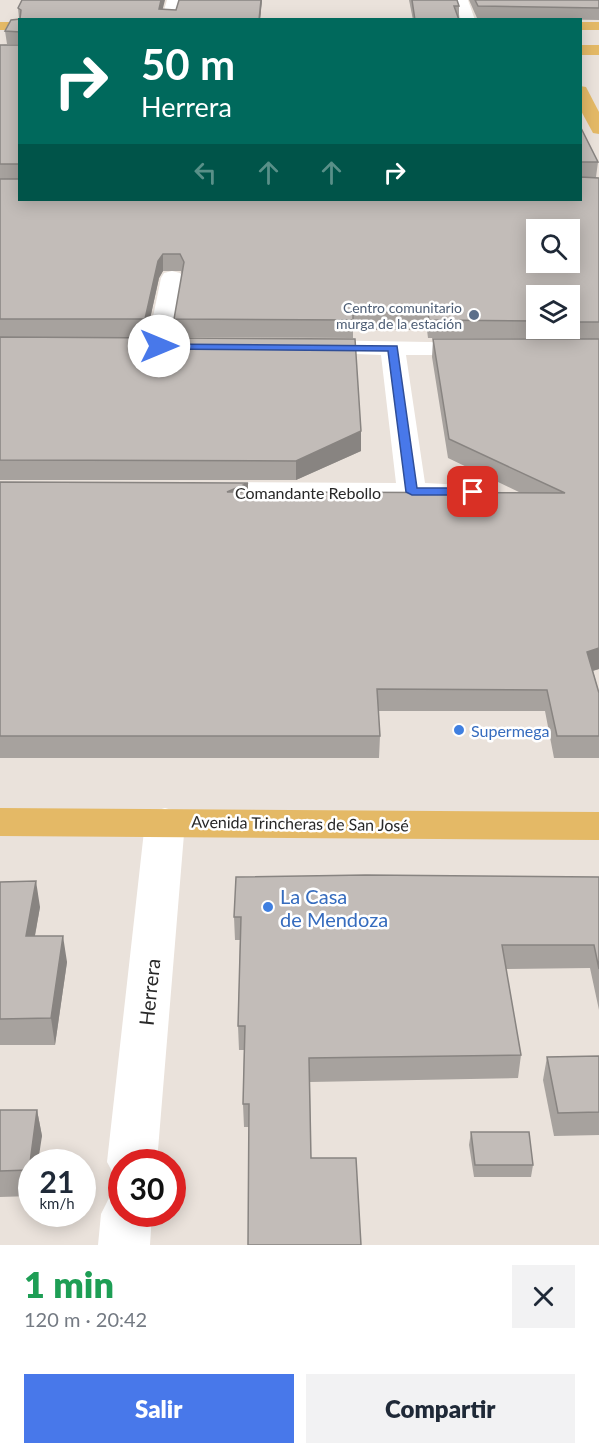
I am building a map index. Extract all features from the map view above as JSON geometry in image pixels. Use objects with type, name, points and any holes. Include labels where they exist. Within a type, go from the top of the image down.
[{"type":"main road","points":[[0,26],[18,26]]},
{"type":"main road","points":[[582,26],[599,26]]},
{"type":"main road","points":[[582,50],[599,50]]},
{"type":"main road","points":[[582,95],[599,129]]},
{"type":"main road","name":"Avenida Trincheras de San José","points":[[0,822],[599,826]]},
{"type":"street","points":[[169,18],[174,0]]},
{"type":"street","points":[[461,0],[467,18]]},
{"type":"street","points":[[159,346],[172,278]]},
{"type":"street","points":[[288,347],[496,348]]},
{"type":"street","points":[[393,348],[412,492]]},
{"type":"street","name":"Comandante Rebollo","points":[[177,491],[473,492]]},
{"type":"street","name":"Herrera","points":[[133,1149],[165,822]]},
{"type":"street","points":[[124,1245],[126,1227]]},
{"type":"building","points":[[22,0],[161,0],[159,9],[176,10],[179,0],[261,0],[259,18],[20,18],[21,10],[18,8]]},
{"type":"building","points":[[412,0],[457,0],[459,6],[454,6],[458,18],[415,18]]},
{"type":"building","points":[[475,0],[599,0],[599,8],[478,6]]},
{"type":"building","points":[[18,19],[18,32],[5,31],[11,20]]},
{"type":"building","points":[[0,45],[18,45],[18,164],[0,164]]},
{"type":"building","points":[[582,130],[598,162],[582,162]]},
{"type":"building","points":[[582,177],[599,178],[599,322],[580,322],[580,285],[526,285],[526,321],[429,320],[428,312],[353,312],[353,320],[174,319],[184,262],[180,254],[163,254],[158,261],[145,319],[0,319],[0,179],[18,179],[18,201],[582,201]]},
{"type":"building","points":[[0,337],[355,339],[361,431],[296,461],[0,460]]},
{"type":"building","points":[[433,339],[599,339],[599,648],[587,652],[599,693],[599,736],[557,736],[547,690],[377,689],[380,736],[0,736],[0,482],[248,483],[227,492],[565,493],[449,439]]},
{"type":"building","points":[[366,875],[599,877],[599,969],[594,945],[502,945],[521,1055],[309,1058],[311,1158],[356,1158],[361,1245],[248,1245],[249,1104],[243,1104],[245,1026],[238,1026],[241,917],[234,917],[236,877]]},
{"type":"building","points":[[36,881],[26,936],[63,936],[51,1018],[0,1019],[0,882]]},
{"type":"building","points":[[599,1056],[599,1112],[558,1113],[547,1057]]},
{"type":"building","points":[[0,1110],[37,1110],[32,1149],[18,1149],[18,1170],[0,1171]]},
{"type":"building","points":[[471,1132],[529,1132],[533,1165],[475,1165]]},
{"type":"place","name":"Centro comunitario murga de la estación","points":[[474,315]]},
{"type":"place","name":"Supermega","points":[[459,730]]},
{"type":"place","name":"La Casa de Mendoza","points":[[268,907]]},
{"type":"route","points":[[159,346],[393,348],[412,492],[473,492]]}]
